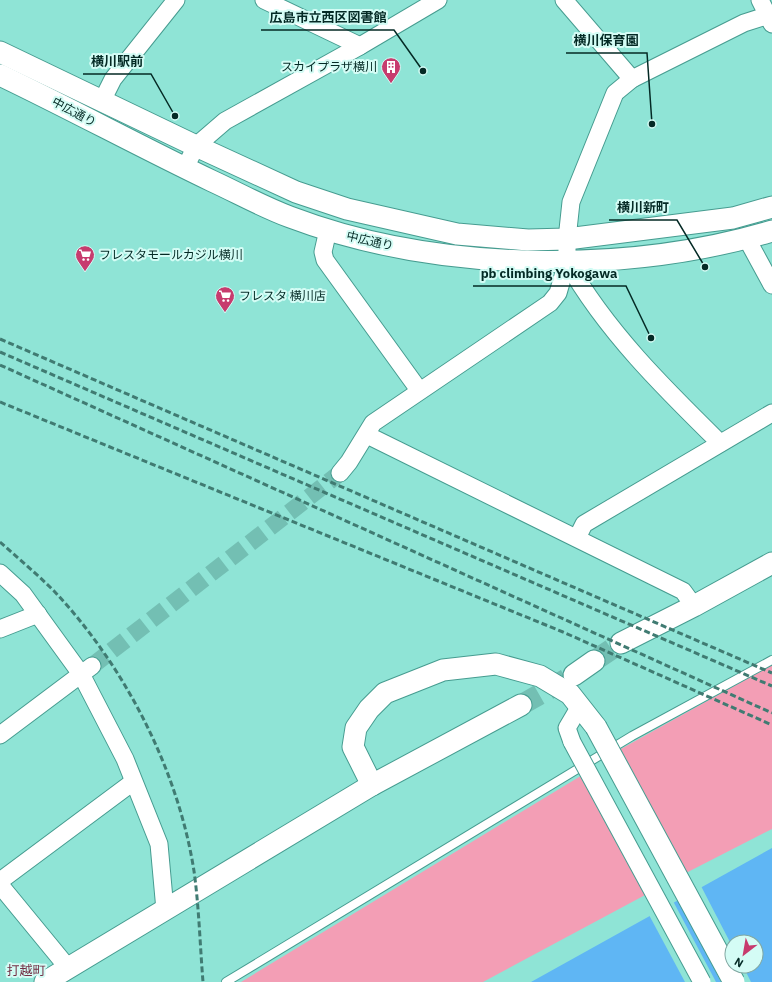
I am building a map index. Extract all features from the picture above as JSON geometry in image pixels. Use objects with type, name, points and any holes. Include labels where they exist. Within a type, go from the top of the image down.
[{"type":"street","points":[[102,101],[113,79],[176,0]]},
{"type":"street","points":[[264,0],[360,46]]},
{"type":"street","points":[[185,168],[196,146],[225,121],[360,46],[438,0]]},
{"type":"street","points":[[564,0],[632,79]]},
{"type":"street","points":[[340,473],[367,435],[373,423],[419,390],[550,303],[558,293],[567,262],[570,202],[615,93],[632,79],[744,23],[770,18],[760,0]]},
{"type":"street","points":[[0,52],[296,192],[347,209],[457,234],[528,240],[567,239],[733,218],[772,206]]},
{"type":"street","name":"中広通り","points":[[0,75],[71,109],[119,136],[288,216],[328,230],[369,241],[428,252],[519,260],[567,262],[627,259],[747,239],[772,231]]},
{"type":"street","points":[[328,230],[323,252],[325,260],[419,390]]},
{"type":"street","points":[[747,239],[772,285]]},
{"type":"street","points":[[567,262],[580,284],[637,357],[720,443]]},
{"type":"street","points":[[577,538],[584,524],[772,412]]},
{"type":"street","points":[[367,435],[683,591],[694,606]]},
{"type":"street","points":[[621,643],[694,606],[772,563]]},
{"type":"street","points":[[0,573],[23,594],[38,614],[86,670],[125,759],[159,844],[165,910]]},
{"type":"street","points":[[0,629],[38,614]]},
{"type":"street","points":[[574,675],[594,661]]},
{"type":"street","points":[[372,785],[353,747],[356,728],[369,709],[385,693],[443,670],[496,664],[540,676],[570,694],[596,727],[734,982]]},
{"type":"street","points":[[0,735],[86,670]]},
{"type":"street","points":[[45,982],[372,785],[521,705]]},
{"type":"street","points":[[580,706],[567,728],[572,742],[702,982]]},
{"type":"street","points":[[0,881],[133,782]]},
{"type":"street","points":[[0,885],[68,969]]},
{"type":"lane","points":[[226,982],[632,736],[772,660]]},
{"type":"shaded area","points":[[772,665],[772,829],[682,875],[610,755]]},
{"type":"shaded area","points":[[584,774],[647,894],[483,982],[241,982]]},
{"type":"water","points":[[772,848],[772,982],[531,982]]},
{"type":"pier","points":[[701,886],[726,934],[724,934],[724,974],[747,974],[751,982],[721,982],[678,898]]},
{"type":"pier","points":[[673,901],[716,982],[685,982],[649,915]]},
{"type":"tunnel","points":[[92,666],[340,473]]},
{"type":"tunnel","points":[[594,661],[621,643]]},
{"type":"tunnel","points":[[521,705],[570,677]]},
{"type":"railway","points":[[0,339],[772,673]]},
{"type":"railway","points":[[0,352],[772,686]]},
{"type":"railway","points":[[0,365],[772,713]]},
{"type":"railway","points":[[0,402],[563,632],[772,725]]},
{"type":"railway","points":[[0,542],[54,591],[79,620],[125,685],[144,720],[161,757],[175,795],[186,833],[196,885],[203,982]]},
{"type":"place","name":"広島市立西区図書館","points":[[423,71]]},
{"type":"place","name":"スカイプラザ横川","points":[[391,84]]},
{"type":"place","name":"横川駅前","points":[[175,116]]},
{"type":"place","name":"横川保育園","points":[[652,124]]},
{"type":"place","name":"横川新町","points":[[705,267]]},
{"type":"place","name":"フレスタモールカジル横川","points":[[85,272]]},
{"type":"place","name":"フレスタ 横川店","points":[[225,313]]},
{"type":"place","name":"pb climbing Yokogawa","points":[[651,338]]},
{"type":"district","name":"打越町","points":[[26,970]]}]
